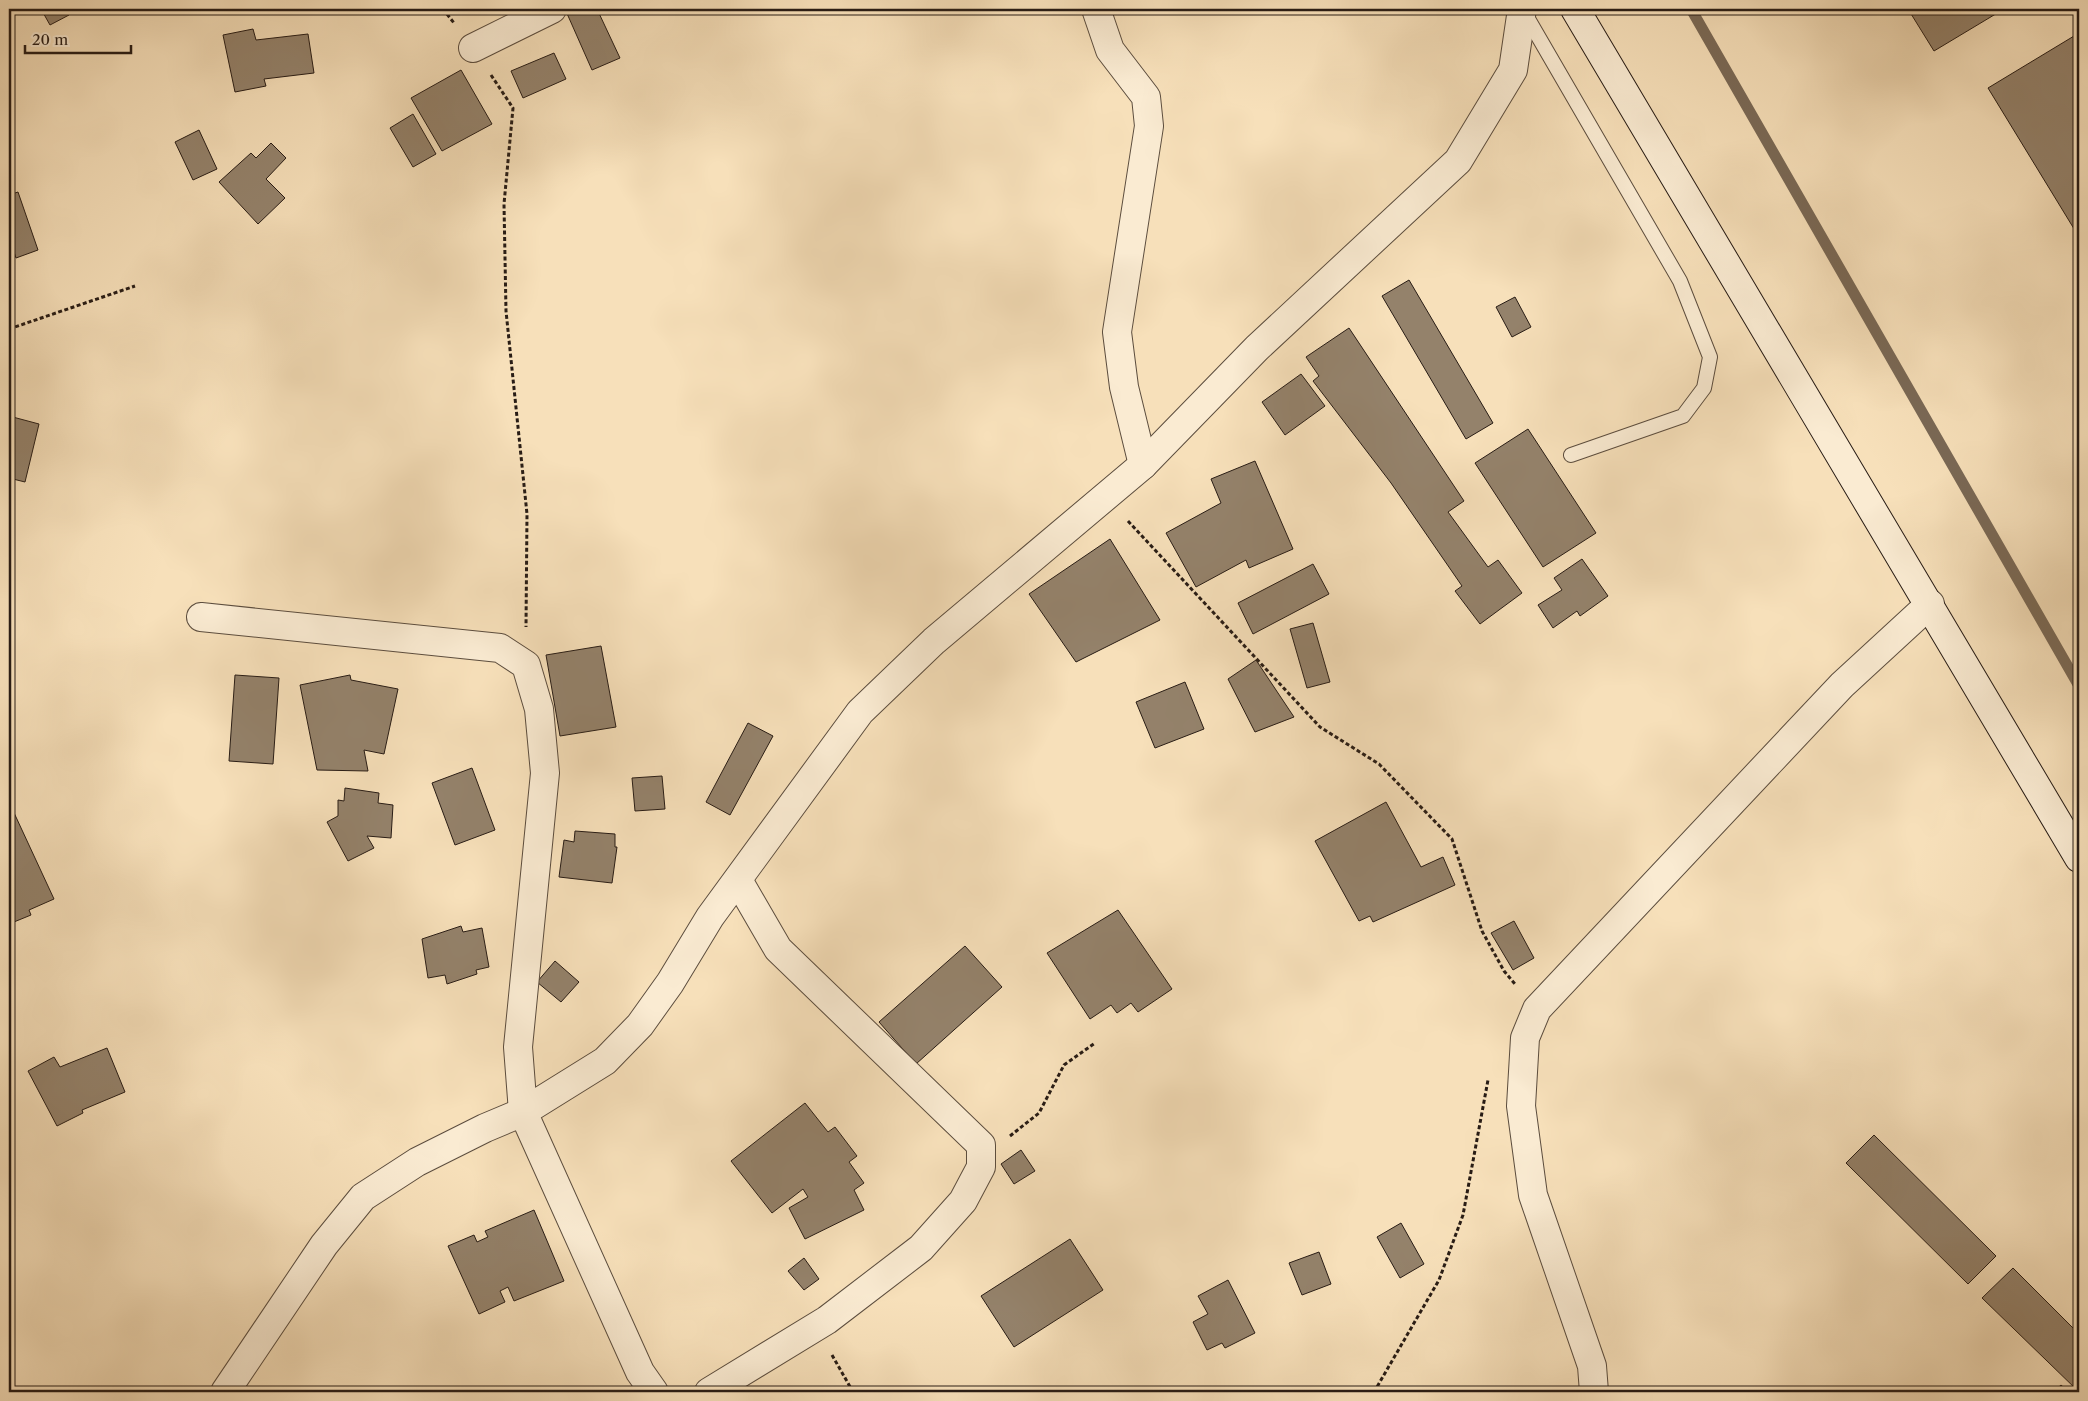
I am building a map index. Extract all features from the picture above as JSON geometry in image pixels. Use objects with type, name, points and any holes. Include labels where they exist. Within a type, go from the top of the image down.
[{"type":"street","points":[[472,48],[552,9]]},
{"type":"street","points":[[1096,9],[1110,50],[1146,97],[1149,126],[1117,332],[1124,387],[1143,465]]},
{"type":"street","points":[[225,1392],[324,1244],[363,1197],[417,1162],[485,1128],[523,1112],[605,1061],[640,1025],[670,983],[710,917],[738,880],[787,808],[860,712],[934,641],[1143,465],[1257,348],[1458,161],[1513,70],[1522,9]]},
{"type":"street","points":[[1576,9],[2079,858]]},
{"type":"street","points":[[1594,1392],[1592,1366],[1533,1195],[1521,1106],[1525,1038],[1537,1009],[1842,685],[1930,604]]},
{"type":"street","points":[[201,617],[500,648],[526,665],[539,709],[545,773],[518,1047],[523,1112],[640,1372],[654,1392]]},
{"type":"street","points":[[709,1392],[827,1320],[921,1248],[963,1201],[981,1167],[981,1145],[778,949],[738,880]]},
{"type":"lane","points":[[1522,9],[1680,281],[1710,357],[1704,388],[1683,416],[1571,455]]},
{"type":"path","points":[[443,9],[513,108],[504,204],[505,302],[528,514],[526,665]]},
{"type":"path","points":[[9,329],[135,286]]},
{"type":"path","points":[[1105,497],[1320,727],[1379,764],[1452,839],[1482,931],[1504,971],[1537,1009]]},
{"type":"path","points":[[981,1145],[1014,1134],[1040,1113],[1064,1065],[1095,1043]]},
{"type":"path","points":[[1374,1392],[1439,1280],[1463,1215],[1489,1071]]},
{"type":"path","points":[[827,1320],[832,1359],[853,1392]]},
{"type":"building","points":[[41,9],[66,9],[69,15],[50,25]]},
{"type":"building","points":[[565,9],[597,9],[620,58],[592,70]]},
{"type":"building","points":[[1908,9],[2004,9],[1934,51]]},
{"type":"building","points":[[253,29],[256,40],[308,34],[314,73],[264,79],[266,86],[235,92],[223,35]]},
{"type":"building","points":[[2079,33],[2079,237],[1988,88]]},
{"type":"building","points":[[554,53],[566,79],[523,98],[511,71]]},
{"type":"building","points":[[461,70],[492,124],[442,151],[411,98]]},
{"type":"building","points":[[413,114],[436,154],[413,167],[390,128]]},
{"type":"building","points":[[199,130],[217,169],[193,180],[175,142]]},
{"type":"building","points":[[271,143],[286,158],[266,179],[285,198],[258,224],[219,182],[251,153],[256,158]]},
{"type":"building","points":[[18,192],[38,250],[16,258],[9,236],[9,195]]},
{"type":"building","points":[[1409,280],[1493,423],[1466,439],[1382,296]]},
{"type":"building","points":[[1515,297],[1531,327],[1512,337],[1496,307]]},
{"type":"building","points":[[1349,328],[1464,501],[1448,512],[1488,567],[1498,560],[1522,593],[1480,624],[1455,591],[1462,586],[1391,483],[1313,381],[1319,376],[1306,357]]},
{"type":"building","points":[[1301,374],[1325,406],[1285,435],[1262,402]]},
{"type":"building","points":[[9,416],[39,424],[25,482],[9,478]]},
{"type":"building","points":[[1528,429],[1596,533],[1543,567],[1475,463]]},
{"type":"building","points":[[1255,461],[1293,549],[1249,568],[1246,560],[1196,587],[1166,533],[1221,503],[1211,479]]},
{"type":"building","points":[[1110,539],[1160,620],[1076,662],[1029,594]]},
{"type":"building","points":[[1582,559],[1608,596],[1580,616],[1577,611],[1553,628],[1538,605],[1562,590],[1554,578]]},
{"type":"building","points":[[1313,564],[1329,594],[1253,634],[1238,603]]},
{"type":"building","points":[[1313,623],[1330,682],[1307,688],[1290,629]]},
{"type":"building","points":[[601,646],[616,727],[560,736],[546,655]]},
{"type":"building","points":[[1256,660],[1294,717],[1255,732],[1228,679]]},
{"type":"building","points":[[235,675],[279,678],[273,764],[229,761]]},
{"type":"building","points":[[350,675],[351,680],[398,689],[384,754],[364,750],[368,771],[317,770],[300,685]]},
{"type":"building","points":[[1185,682],[1204,729],[1155,748],[1136,702]]},
{"type":"building","points":[[748,723],[773,736],[730,815],[706,802]]},
{"type":"building","points":[[472,768],[495,830],[455,845],[432,783]]},
{"type":"building","points":[[662,776],[665,809],[635,811],[632,778]]},
{"type":"building","points":[[345,788],[379,793],[378,803],[393,805],[391,838],[367,836],[374,848],[348,861],[327,822],[338,816],[338,800],[344,801]]},
{"type":"building","points":[[9,802],[54,899],[29,910],[31,915],[9,924]]},
{"type":"building","points":[[1386,802],[1421,867],[1443,857],[1455,885],[1373,922],[1370,916],[1359,921],[1315,841]]},
{"type":"building","points":[[575,831],[615,834],[615,847],[617,847],[612,883],[559,877],[564,840],[574,842]]},
{"type":"building","points":[[1118,910],[1172,989],[1138,1012],[1131,1003],[1117,1013],[1111,1005],[1090,1019],[1047,953]]},
{"type":"building","points":[[1514,921],[1534,958],[1513,970],[1491,933]]},
{"type":"building","points":[[461,926],[463,932],[482,928],[489,967],[476,970],[477,974],[447,984],[445,975],[428,978],[422,939]]},
{"type":"building","points":[[965,946],[1002,987],[916,1064],[879,1022]]},
{"type":"building","points":[[555,961],[579,982],[561,1002],[537,982]]},
{"type":"building","points":[[107,1048],[125,1092],[82,1110],[83,1113],[57,1126],[28,1071],[54,1057],[60,1067]]},
{"type":"building","points":[[805,1103],[828,1132],[835,1127],[857,1156],[849,1162],[864,1183],[854,1190],[864,1210],[805,1239],[789,1208],[808,1197],[803,1189],[772,1213],[731,1161]]},
{"type":"building","points":[[1874,1135],[1996,1256],[1968,1284],[1846,1163]]},
{"type":"building","points":[[1021,1150],[1035,1171],[1014,1184],[1001,1164]]},
{"type":"building","points":[[534,1210],[564,1281],[514,1301],[508,1287],[500,1291],[505,1302],[479,1314],[448,1246],[474,1235],[477,1242],[488,1237],[485,1231]]},
{"type":"building","points":[[1401,1223],[1424,1264],[1400,1278],[1377,1237]]},
{"type":"building","points":[[1070,1239],[1103,1290],[1014,1347],[981,1296]]},
{"type":"building","points":[[1319,1252],[1331,1284],[1302,1295],[1289,1263]]},
{"type":"building","points":[[804,1258],[819,1279],[804,1290],[788,1271]]},
{"type":"building","points":[[2013,1268],[2079,1334],[2079,1392],[1982,1298]]},
{"type":"building","points":[[1228,1280],[1255,1333],[1225,1348],[1222,1343],[1207,1350],[1193,1322],[1208,1314],[1198,1296]]},
{"type":"building","points":[[2061,1385],[2069,1392],[2053,1392]]},
{"type":"waterway","points":[[1691,9],[2079,686]]}]
